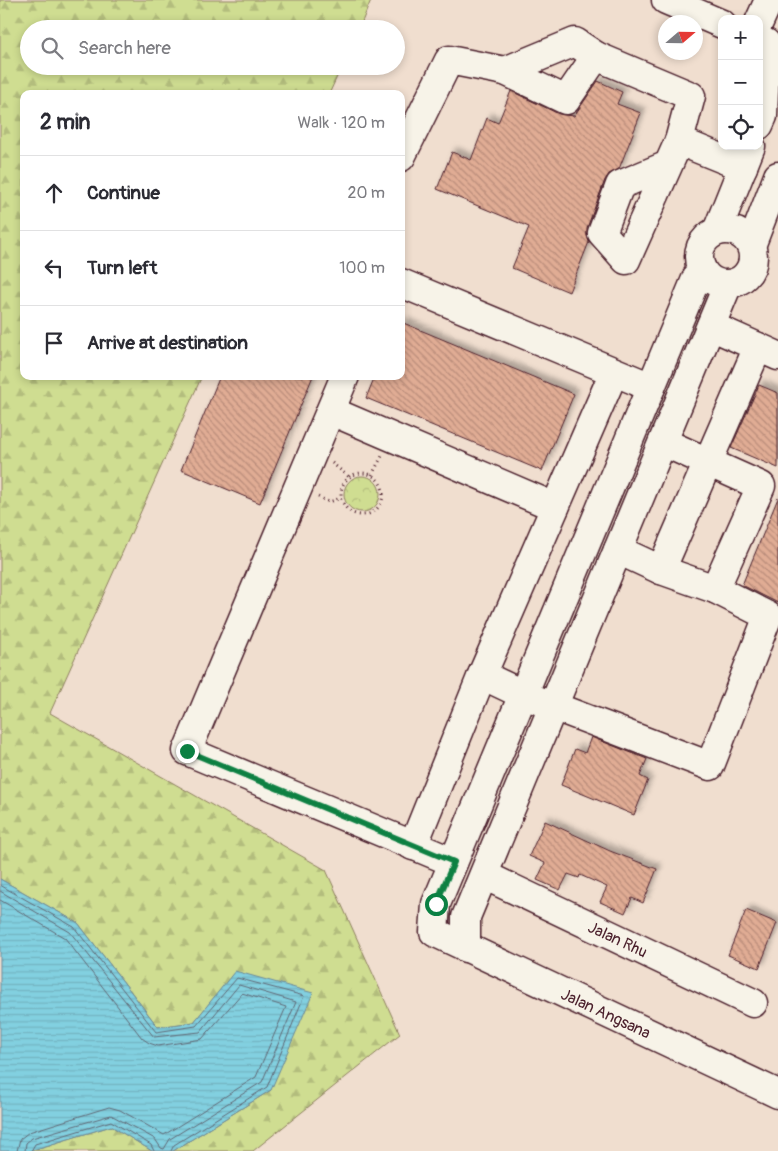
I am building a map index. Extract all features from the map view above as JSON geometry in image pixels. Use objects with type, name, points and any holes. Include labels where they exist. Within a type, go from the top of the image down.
[{"type":"lane","points":[[666,0],[697,6],[718,21]]},
{"type":"lane","points":[[763,116],[769,0]]},
{"type":"lane","points":[[505,71],[575,42],[596,56],[691,96],[673,153],[626,260],[602,233],[620,184],[673,153],[747,157],[718,231]]},
{"type":"lane","points":[[405,149],[449,60],[505,71],[566,100],[596,56]]},
{"type":"lane","points":[[701,267],[712,280],[728,284],[744,278],[753,263],[751,246],[778,176]]},
{"type":"lane","points":[[343,380],[187,751],[454,862],[701,267],[699,253],[705,239],[718,231],[731,230],[743,235],[751,246]]},
{"type":"lane","points":[[466,948],[466,916],[728,284]]},
{"type":"lane","points":[[405,285],[652,387]]},
{"type":"lane","points":[[661,570],[708,461],[768,351],[711,326]]},
{"type":"lane","points":[[413,846],[482,675],[614,372]]},
{"type":"lane","points":[[331,411],[555,507]]},
{"type":"lane","points":[[663,442],[761,486],[714,589]]},
{"type":"lane","points":[[482,675],[524,695],[710,766],[768,616],[714,589],[661,570],[618,550]]},
{"type":"lane","name":"Jalan Angsana","points":[[454,862],[436,904],[434,932],[778,1094]]},
{"type":"lane","name":"Jalan Rhu","points":[[484,875],[753,1003]]},
{"type":"path","points":[[364,473],[380,482],[384,491],[379,509],[371,514],[361,516],[352,514],[345,507],[341,491],[349,477],[364,473]]},
{"type":"green space","points":[[0,0],[371,0],[363,20],[20,20],[20,75],[338,75],[331,90],[20,90],[20,380],[200,380],[50,713],[326,870],[400,1034],[253,1151],[173,1151],[271,1090],[235,972],[194,1022],[158,1027],[78,923],[0,879]]},
{"type":"green space","points":[[362,476],[374,482],[380,494],[374,506],[362,512],[350,506],[344,494],[350,482]]},
{"type":"green space","points":[[111,1126],[152,1151],[29,1151]]},
{"type":"water","points":[[0,879],[78,923],[158,1027],[194,1022],[235,971],[313,993],[271,1090],[173,1151],[152,1151],[111,1126],[29,1151],[0,1151]]},
{"type":"building","points":[[598,81],[622,92],[617,104],[641,113],[619,169],[609,174],[605,180],[587,228],[589,242],[569,292],[512,268],[529,227],[437,189],[452,152],[471,160],[487,118],[498,123],[511,91],[559,114],[574,116]]},
{"type":"building","points":[[405,324],[574,394],[542,471],[366,398],[373,380],[405,380]]},
{"type":"building","points":[[218,380],[311,380],[260,503],[181,470]]},
{"type":"building","points":[[759,385],[778,393],[778,468],[731,448]]},
{"type":"building","points":[[778,498],[778,603],[742,585]]},
{"type":"building","points":[[591,737],[647,759],[640,776],[648,780],[634,815],[561,785],[575,749],[585,753]]},
{"type":"building","points":[[545,821],[610,851],[657,869],[643,903],[632,898],[625,913],[600,902],[607,887],[580,875],[579,878],[568,874],[560,890],[537,880],[545,863],[529,856]]},
{"type":"building","points":[[746,910],[777,923],[759,968],[728,955]]},
{"type":"route","points":[[187,751],[454,862],[436,904]]}]
